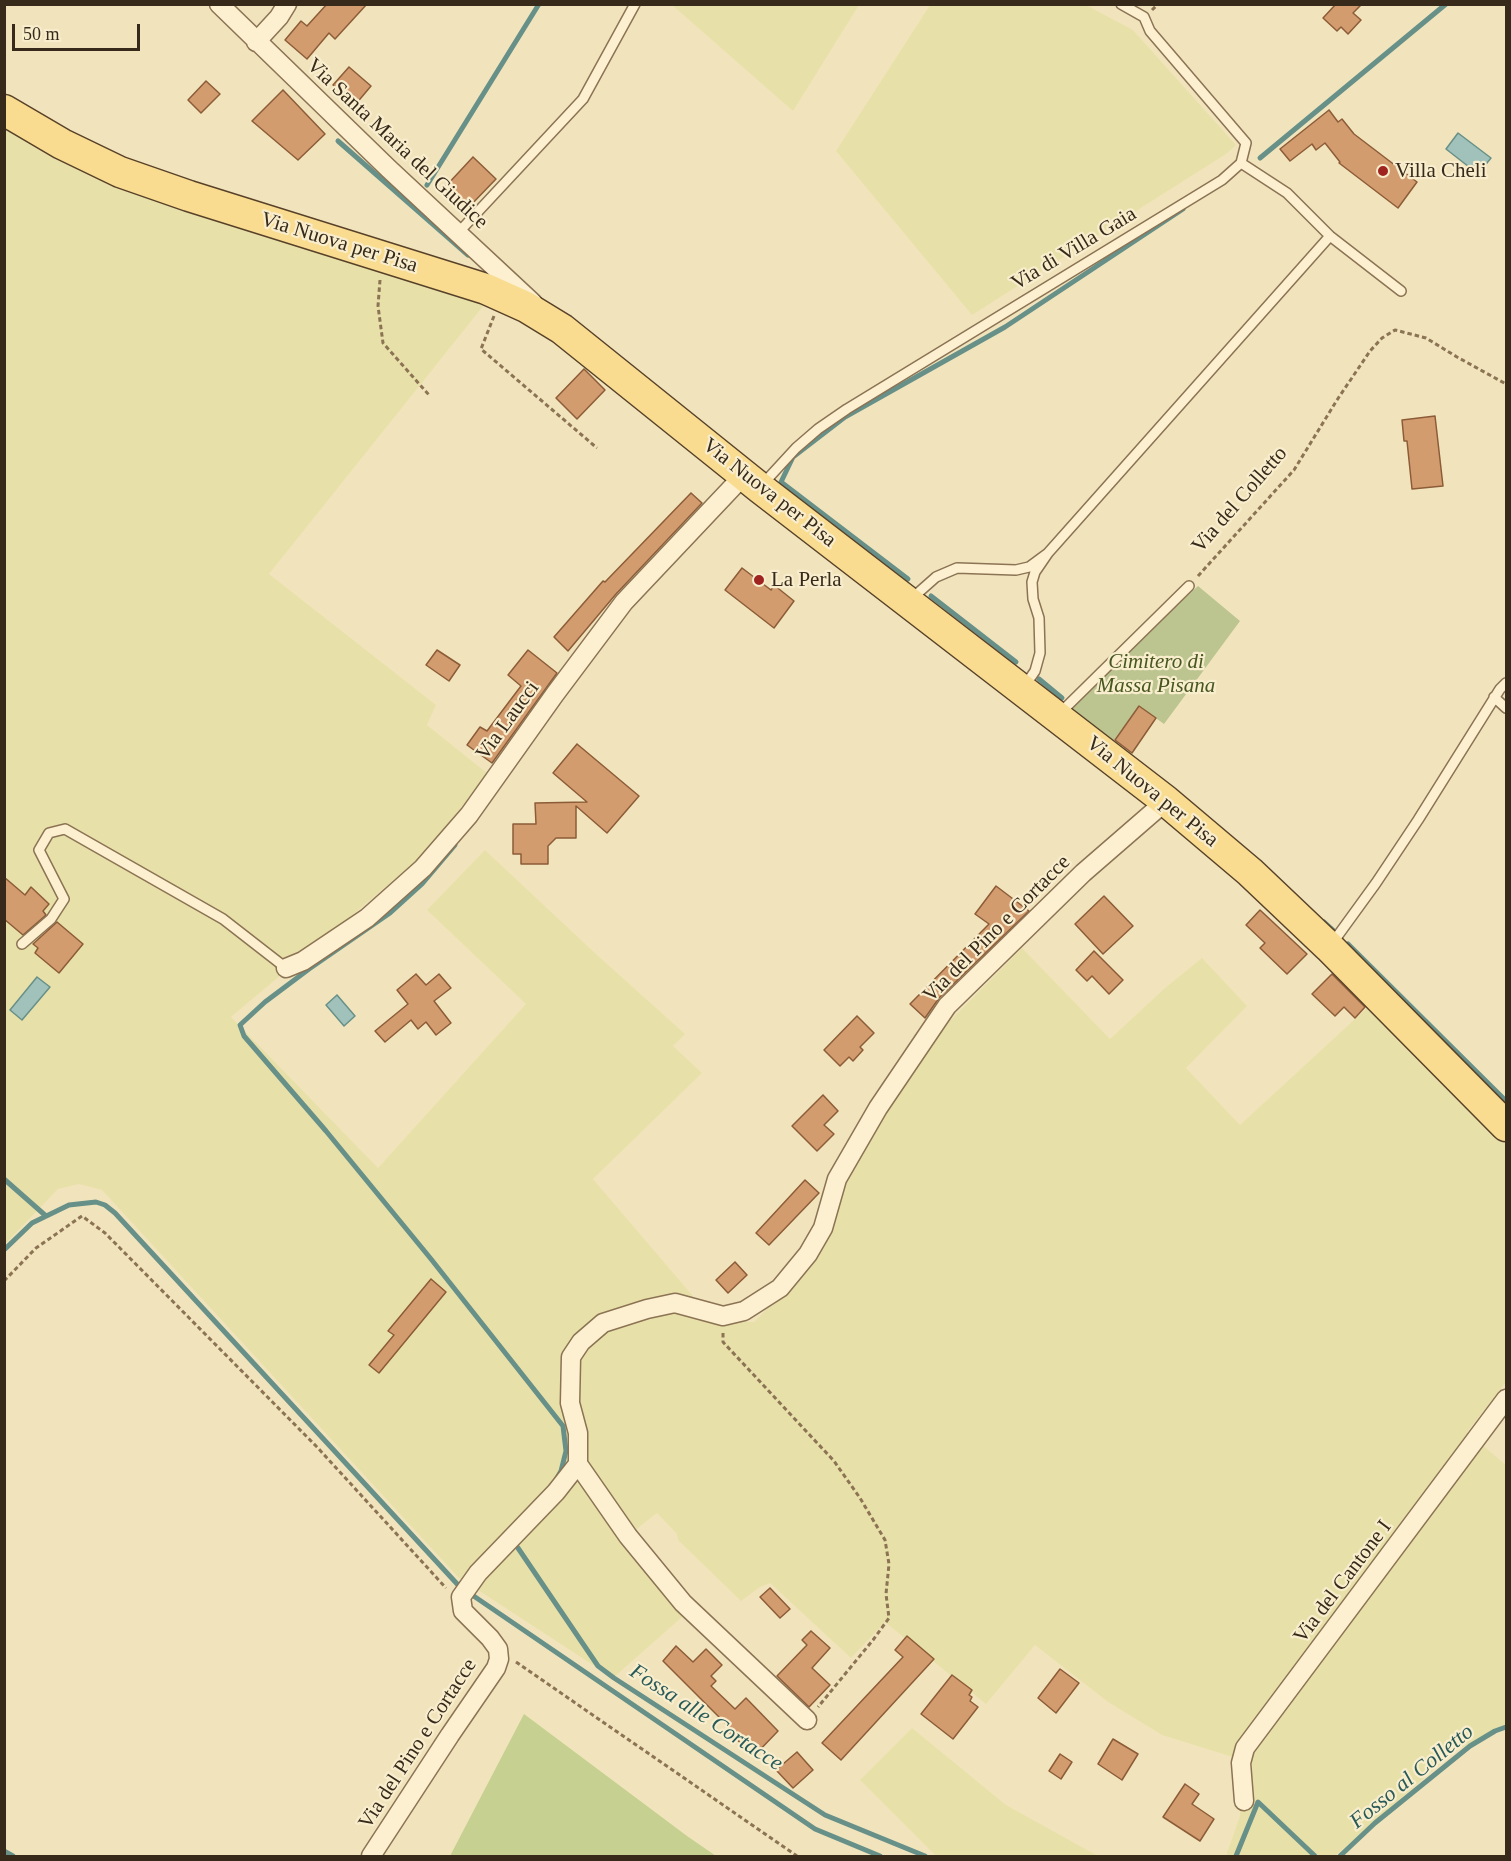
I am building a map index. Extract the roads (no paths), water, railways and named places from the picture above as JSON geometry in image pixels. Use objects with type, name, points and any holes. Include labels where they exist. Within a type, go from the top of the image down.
[{"type":"main road","name":"Via Nuova per Pisa","points":[[4,110],[93,160],[152,184],[502,296],[544,317],[1166,801],[1250,872],[1329,947],[1506,1126]]},
{"type":"street","name":"Via Santa Maria del Giudice","points":[[219,4],[256,42],[528,298],[544,317]]},
{"type":"street","points":[[256,42],[279,17],[287,4]]},
{"type":"street","name":"Via Laucci","points":[[286,968],[303,961],[367,918],[423,868],[469,815],[624,602],[752,481]]},
{"type":"street","name":"Via del Pino e Cortacce","points":[[371,1857],[431,1763],[496,1668],[498,1649],[468,1617],[464,1596],[578,1464],[578,1433],[570,1403],[571,1357],[581,1342],[603,1323],[647,1309],[675,1303],[723,1316],[744,1311],[780,1288],[808,1254],[823,1228],[837,1179],[878,1108],[947,1006],[1083,873],[1166,801]]},
{"type":"street","name":"Via del Cantone I","points":[[1244,1801],[1241,1763],[1245,1748],[1506,1399]]},
{"type":"street","points":[[578,1464],[628,1536],[683,1603],[807,1720]]},
{"type":"lane","points":[[458,233],[583,99],[635,4]]},
{"type":"lane","points":[[1121,4],[1144,17],[1150,31],[1246,143],[1241,162],[1287,193],[1330,236],[1401,291]]},
{"type":"lane","name":"Via di Villa Gaia","points":[[752,481],[837,416],[1222,180],[1241,162]]},
{"type":"lane","points":[[1023,689],[1035,671],[1040,653],[1039,618],[1033,599],[1032,582],[1035,572],[1048,553],[1330,236]]},
{"type":"lane","points":[[909,601],[946,571],[966,567],[1016,570],[1029,567],[1048,553]]},
{"type":"lane","points":[[1057,716],[1189,586]]},
{"type":"lane","points":[[1329,947],[1406,838],[1494,697],[1506,683]]},
{"type":"lane","points":[[1494,697],[1506,708]]},
{"type":"lane","points":[[22,944],[51,919],[64,898],[39,850],[49,833],[64,829],[224,920],[286,968]]},
{"type":"water","points":[[1458,133],[1491,158],[1478,174],[1446,149]]},
{"type":"water","points":[[37,977],[50,987],[22,1020],[10,1010]]},
{"type":"water","points":[[337,995],[355,1016],[344,1026],[326,1005]]},
{"type":"waterway","points":[[427,185],[539,4]]},
{"type":"waterway","points":[[1260,158],[1446,4]]},
{"type":"waterway","points":[[338,141],[468,255]]},
{"type":"waterway","points":[[908,579],[781,482],[793,457],[845,417],[1005,327],[1183,209]]},
{"type":"waterway","points":[[931,596],[1016,662]]},
{"type":"waterway","points":[[1039,679],[1062,698]]},
{"type":"waterway","points":[[455,845],[422,884],[390,913],[309,969],[265,1002],[240,1025],[244,1036],[431,1259],[563,1426],[566,1451],[557,1478]]},
{"type":"waterway","points":[[1324,922],[1335,932]]},
{"type":"waterway","points":[[1348,944],[1506,1101]]},
{"type":"waterway","points":[[4,1179],[46,1216]]},
{"type":"waterway","points":[[4,1250],[32,1223],[69,1205],[96,1202],[105,1205],[115,1213],[459,1586],[815,1829],[880,1856]]},
{"type":"waterway","name":"Fossa alle Cortacce","points":[[518,1548],[598,1666],[825,1815],[925,1856]]},
{"type":"waterway","name":"Fosso al Colletto","points":[[1340,1856],[1375,1823],[1470,1746],[1506,1727]]},
{"type":"waterway","name":"Fosso al Colletto","points":[[1236,1856],[1258,1802],[1315,1856]]},
{"type":"waterway","points":[[4,1851],[13,1856]]},
{"type":"place","name":"Villa Cheli","points":[[1383,171]]},
{"type":"place","name":"La Perla","points":[[759,580]]},
{"type":"park label","name":"Cimitero di Massa Pisana","points":[[1156,674]]}]
